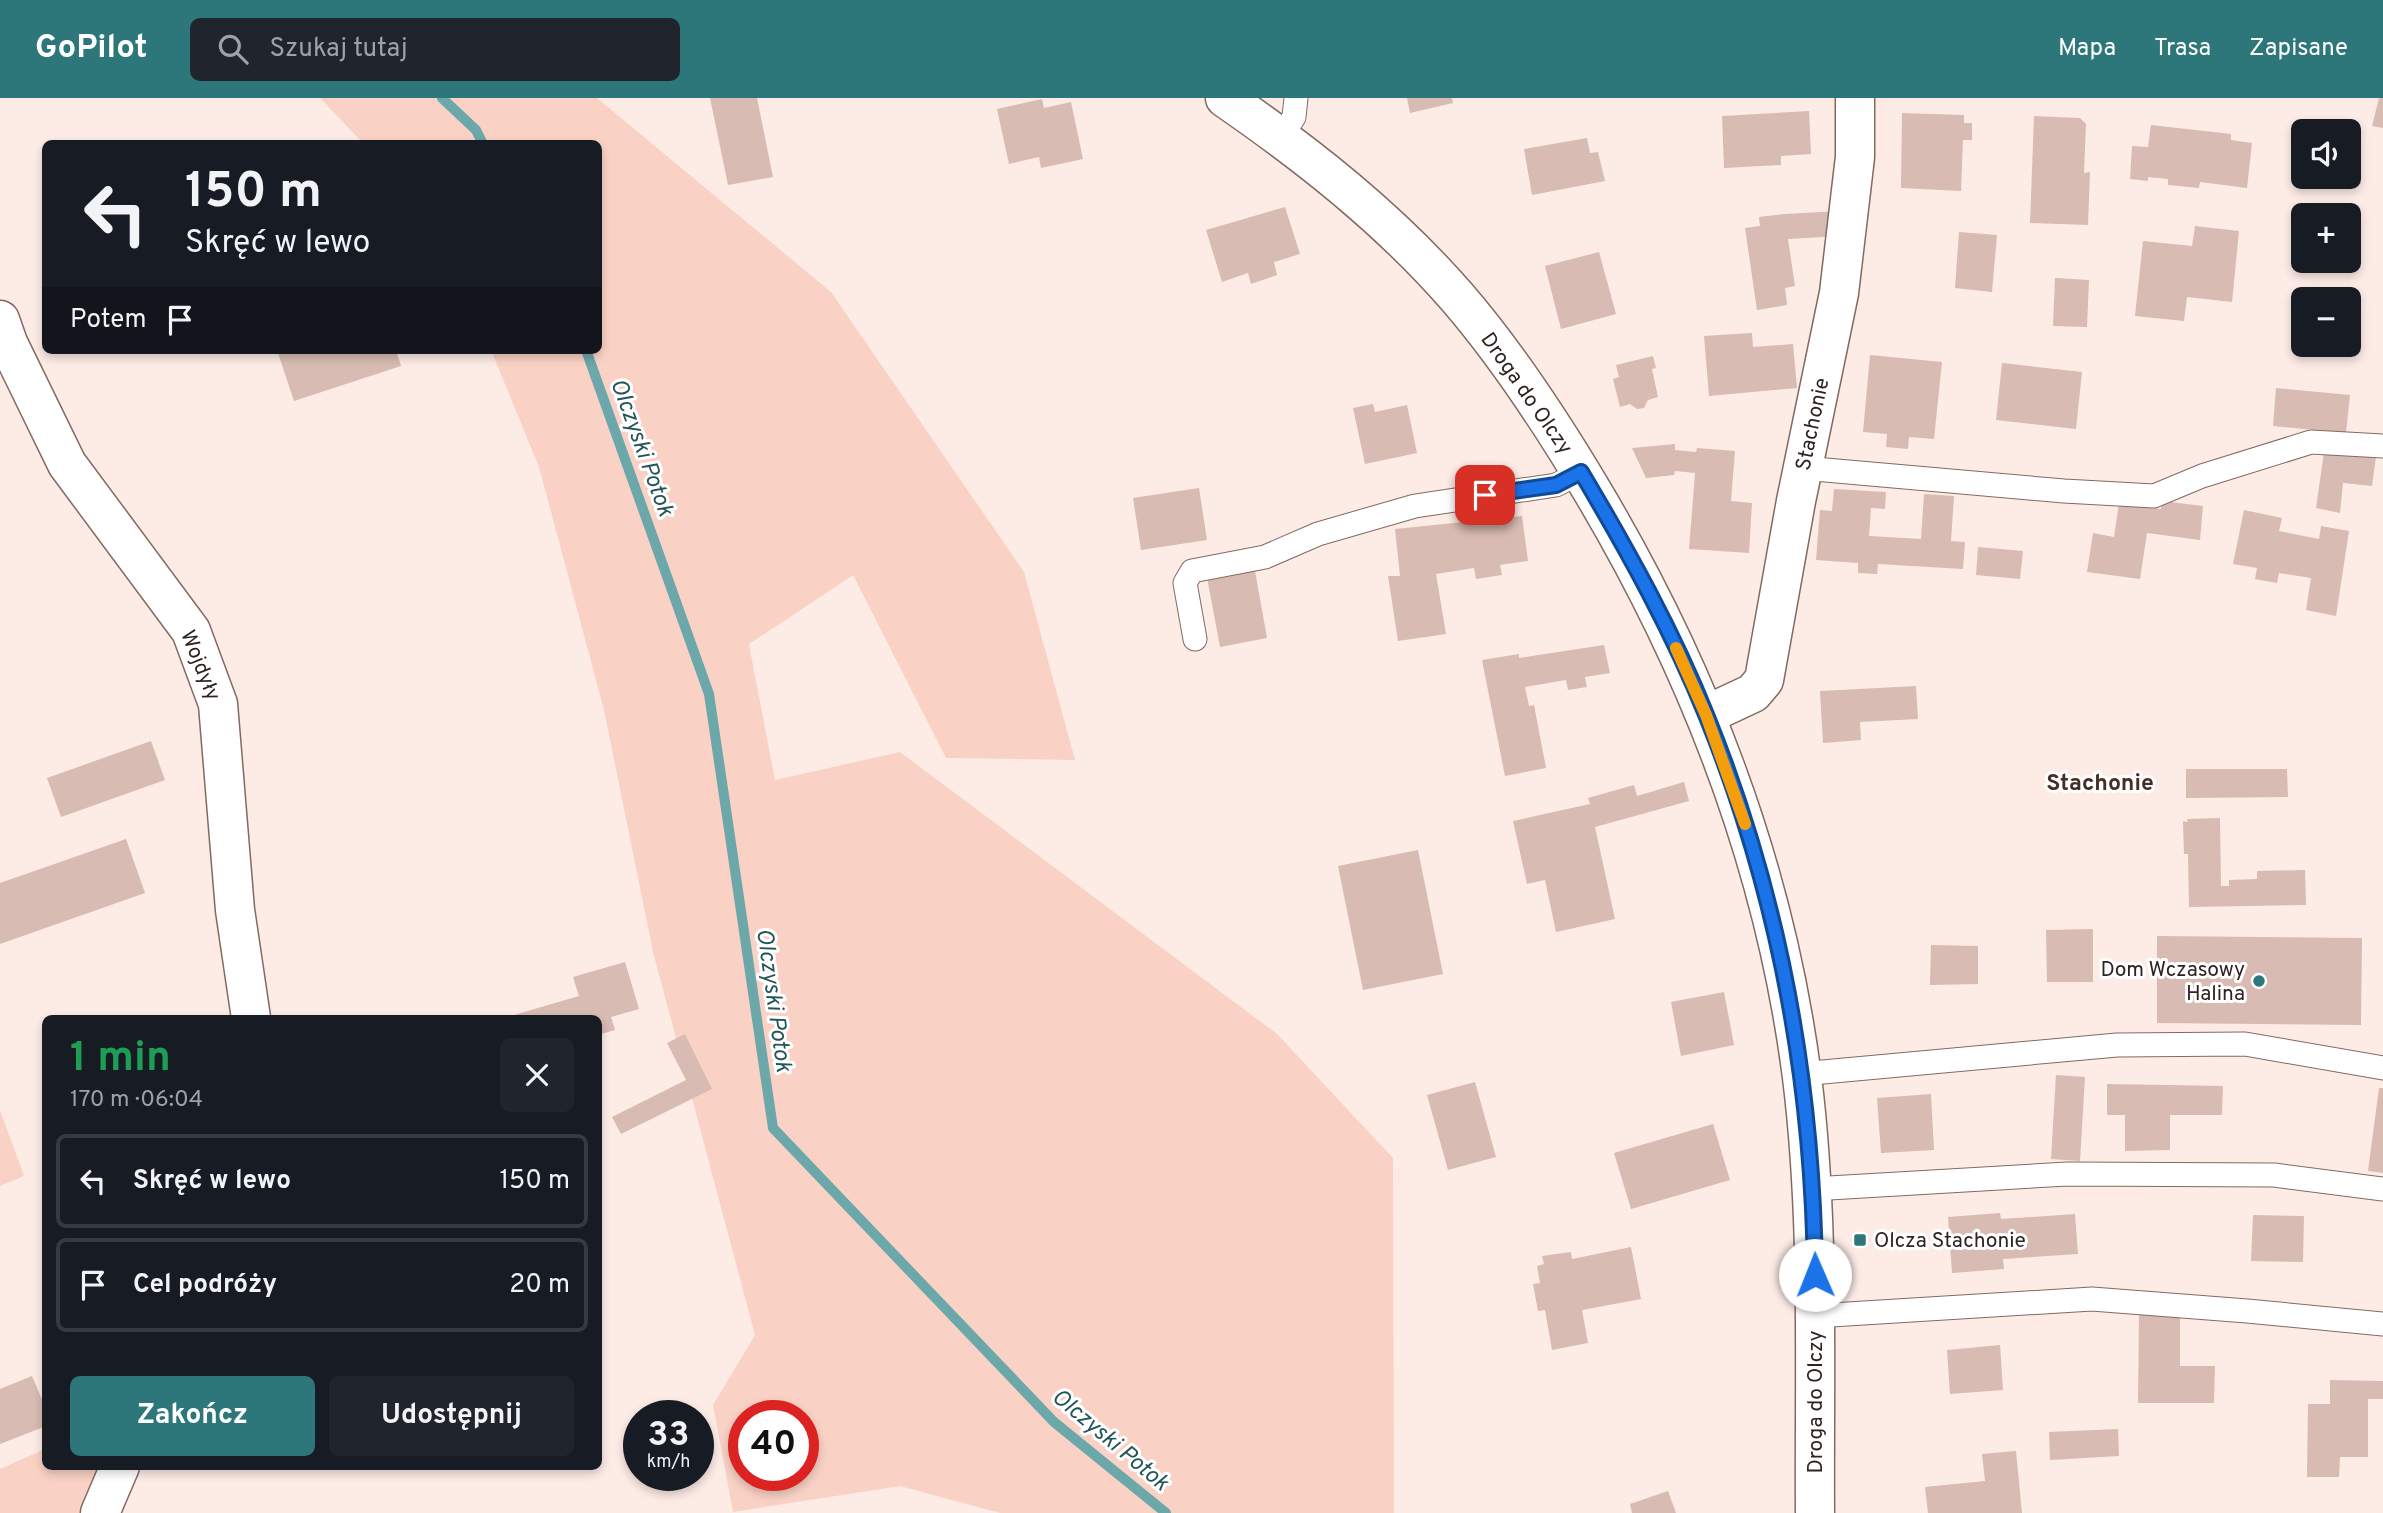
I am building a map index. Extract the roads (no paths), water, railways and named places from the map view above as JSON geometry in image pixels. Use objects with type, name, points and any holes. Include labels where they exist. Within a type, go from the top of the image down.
[{"type":"street","name":"Droga do Olczy","points":[[1225,98],[1281,137],[1381,220],[1458,299],[1525,387],[1581,472],[1653,599],[1706,715],[1741,809],[1768,901],[1784,969],[1801,1074],[1812,1189],[1815,1513]]},
{"type":"street","name":"Stachonie","points":[[1706,715],[1754,693],[1764,680],[1839,293],[1855,157],[1855,98]]},
{"type":"street","name":"Wojdyły","points":[[0,320],[8,343],[67,464],[191,631],[218,704],[235,910],[251,1015]]},
{"type":"street","points":[[100,1513],[118,1470]]},
{"type":"lane","points":[[1281,137],[1294,117],[1296,98]]},
{"type":"lane","points":[[1803,468],[2064,491],[2154,496],[2202,477],[2311,442],[2383,446]]},
{"type":"lane","points":[[1195,639],[1185,583],[1192,571],[1265,557],[1318,534],[1415,506],[1556,485],[1581,472]]},
{"type":"lane","points":[[1801,1074],[2143,1044],[2245,1044],[2383,1068]]},
{"type":"lane","points":[[1812,1189],[2067,1174],[2274,1175],[2383,1189]]},
{"type":"lane","points":[[1815,1316],[2092,1299],[2383,1324]]},
{"type":"waterway","name":"Olczyski Potok","points":[[442,98],[476,130],[481,140]]},
{"type":"waterway","name":"Olczyski Potok","points":[[587,354],[709,694],[773,1128],[1054,1422],[1166,1513]]},
{"type":"place","name":"Dom Wczasowy Halina","points":[[2259,981]]},
{"type":"place","name":"Olcza Stachonie","points":[[1860,1240]]},
{"type":"district","name":"Stachonie","points":[[2100,782]]}]
